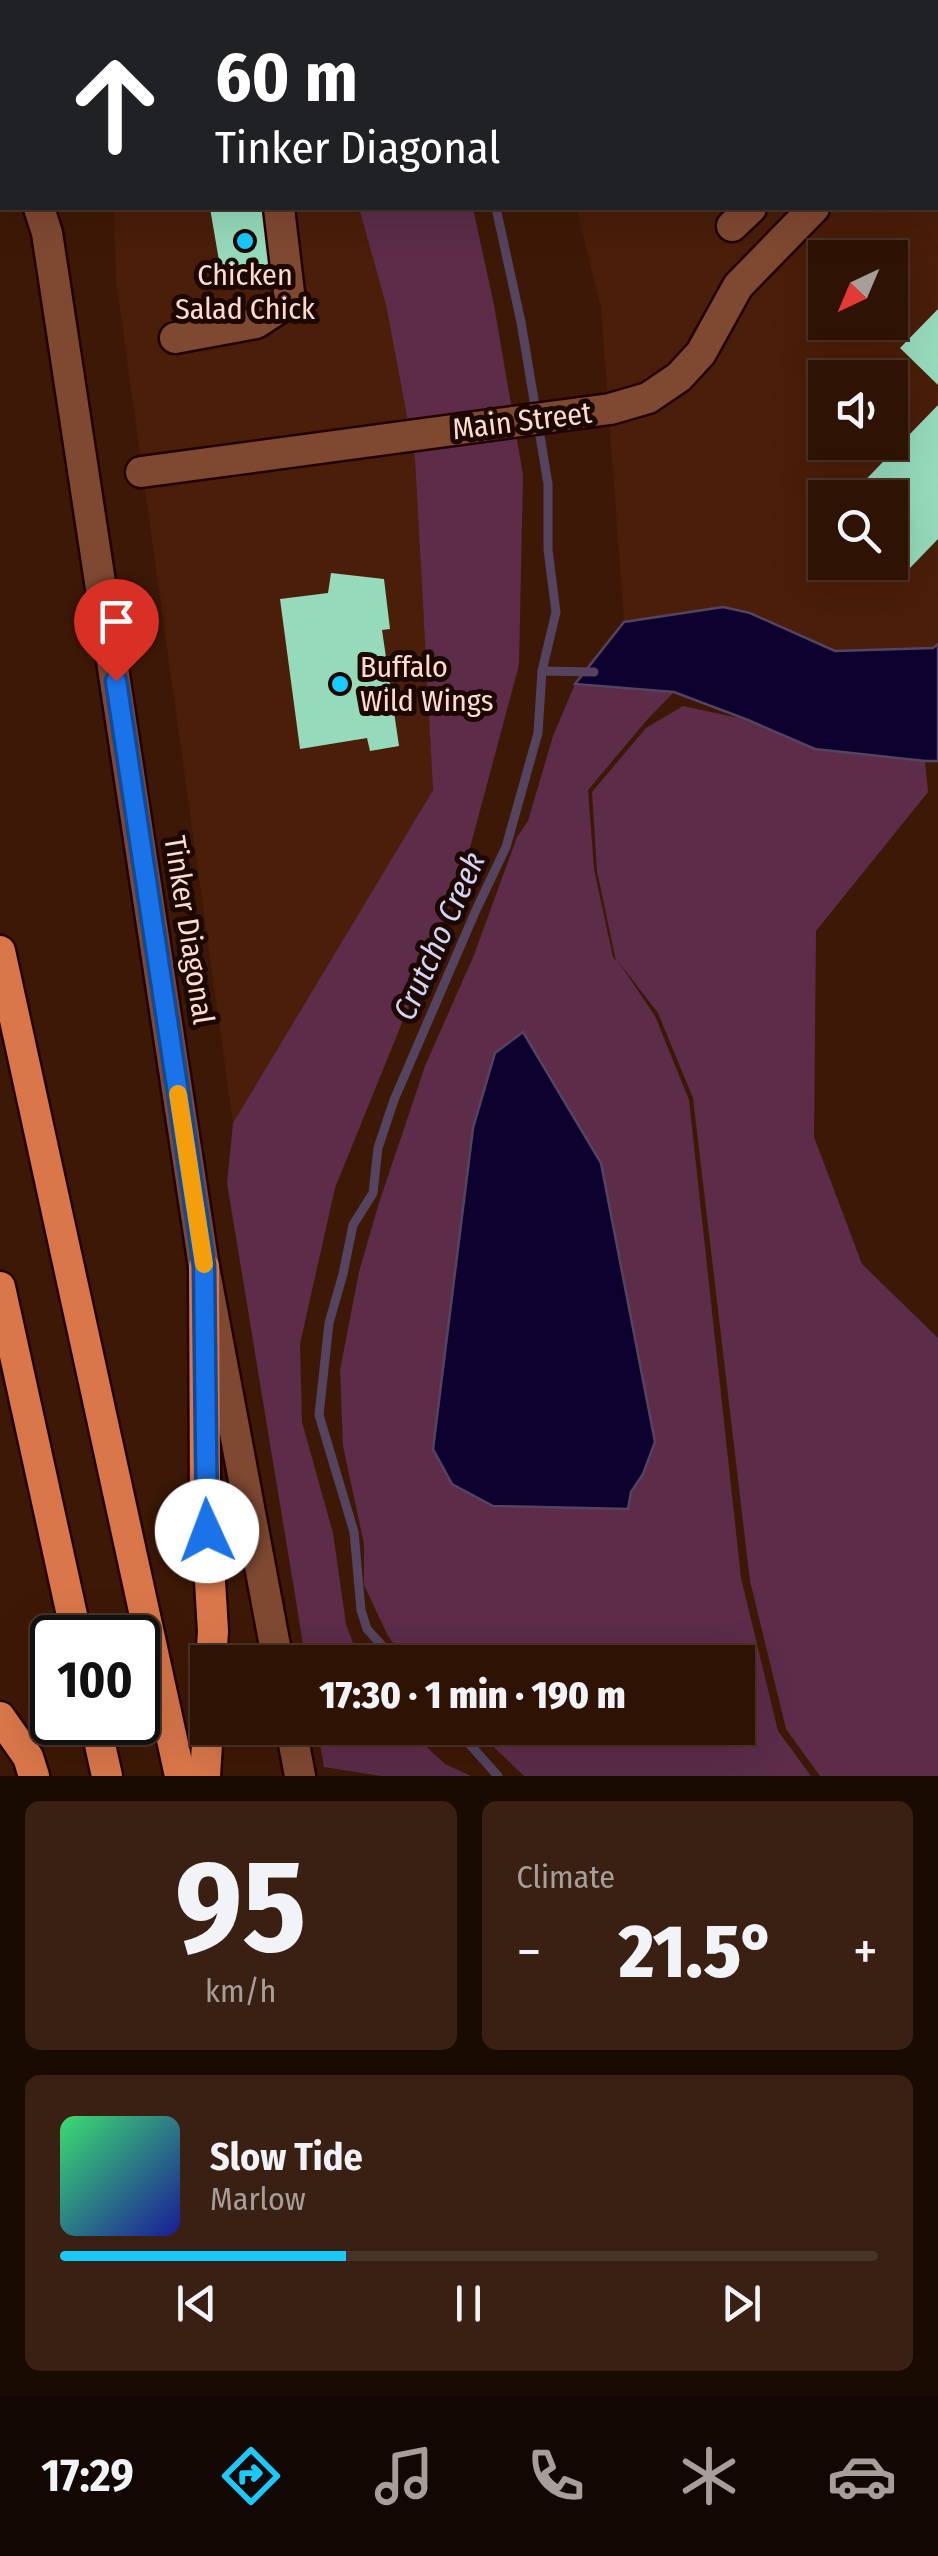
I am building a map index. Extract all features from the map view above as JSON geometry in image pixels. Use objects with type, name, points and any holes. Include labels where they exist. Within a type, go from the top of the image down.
[{"type":"highway","points":[[0,952],[180,1776]]},
{"type":"highway","points":[[204,1266],[212,1645]]},
{"type":"highway","points":[[0,1287],[71,1615]]},
{"type":"highway","points":[[0,1717],[28,1757],[34,1776]]},
{"type":"highway","points":[[100,1745],[107,1776]]},
{"type":"highway","points":[[205,1776],[207,1745]]},
{"type":"street","name":"Tinker Diagonal","points":[[40,210],[66,349],[204,1266],[275,1645]]},
{"type":"street","points":[[175,338],[256,323],[290,301],[279,210]]},
{"type":"street","name":"Main Street","points":[[141,472],[610,409],[648,398],[679,377],[701,353],[738,286],[812,210]]},
{"type":"street","points":[[294,1745],[300,1776]]},
{"type":"shaded area","points":[[114,210],[360,210],[386,305],[415,459],[433,790],[233,1123],[116,280]]},
{"type":"shaded area","points":[[360,210],[473,210],[523,475],[519,665],[464,870],[335,1188],[300,1344],[302,1422],[333,1533],[346,1624],[354,1645],[303,1645],[227,1183],[233,1123],[433,790],[415,459],[386,305]]},
{"type":"shaded area","points":[[577,210],[938,210],[938,644],[933,648],[835,651],[750,613],[723,607],[624,622],[601,307]]},
{"type":"shaded area","points":[[723,607],[750,613],[835,651],[933,648],[938,644],[938,761],[815,749],[674,692],[575,684],[624,622]]},
{"type":"shaded area","points":[[575,684],[674,692],[588,790],[594,869],[616,961],[597,871],[592,792],[646,728],[683,706],[748,720],[815,749],[925,761],[928,792],[816,931],[814,1137],[862,1264],[938,1338],[938,1776],[820,1776],[786,1729],[750,1581],[693,1098],[658,1013],[618,961],[655,1016],[689,1100],[741,1578],[778,1731],[811,1776],[524,1776],[492,1745],[755,1745],[755,1645],[395,1645],[364,1585],[364,1544],[343,1446],[340,1370],[359,1272],[425,1066],[474,955],[517,837],[528,821],[553,736]],"holes":[[[643,1474],[631,1492],[628,1508],[452,1484]]]},
{"type":"shaded area","points":[[523,1032],[601,1163],[655,1442],[643,1474],[631,1492],[628,1509],[493,1506],[452,1484],[433,1449],[473,1128],[495,1053]]},
{"type":"shaded area","points":[[320,1745],[424,1745],[445,1764],[471,1776],[381,1776],[324,1767]]},
{"type":"building","name":"Chicken Salad Chick","points":[[210,210],[269,210],[279,275],[223,284]]},
{"type":"building","points":[[938,309],[938,385],[900,348]]},
{"type":"building","points":[[938,405],[938,539],[910,568],[908,480],[865,480],[885,460],[908,460],[908,436]]},
{"type":"building","name":"Buffalo Wild Wings","points":[[331,573],[384,579],[390,629],[382,630],[399,746],[370,751],[367,738],[300,749],[280,599],[328,593]]},
{"type":"waterway","name":"Crutcho Creek","points":[[382,1645],[367,1629],[361,1610],[354,1532],[319,1415],[329,1323],[353,1225],[373,1193],[378,1148],[394,1100],[506,847],[538,733],[542,671],[556,612],[548,550],[548,484],[521,322],[496,210]]},
{"type":"waterway","points":[[542,671],[594,672]]},
{"type":"waterway","name":"Crutcho Creek","points":[[470,1745],[498,1776]]},
{"type":"slow traffic","points":[[178,1094],[204,1264]]},
{"type":"place","name":"Chicken Salad Chick","points":[[245,241]]},
{"type":"place","name":"Buffalo Wild Wings","points":[[340,684]]},
{"type":"route","points":[[116,681],[204,1266],[207,1531]]}]
